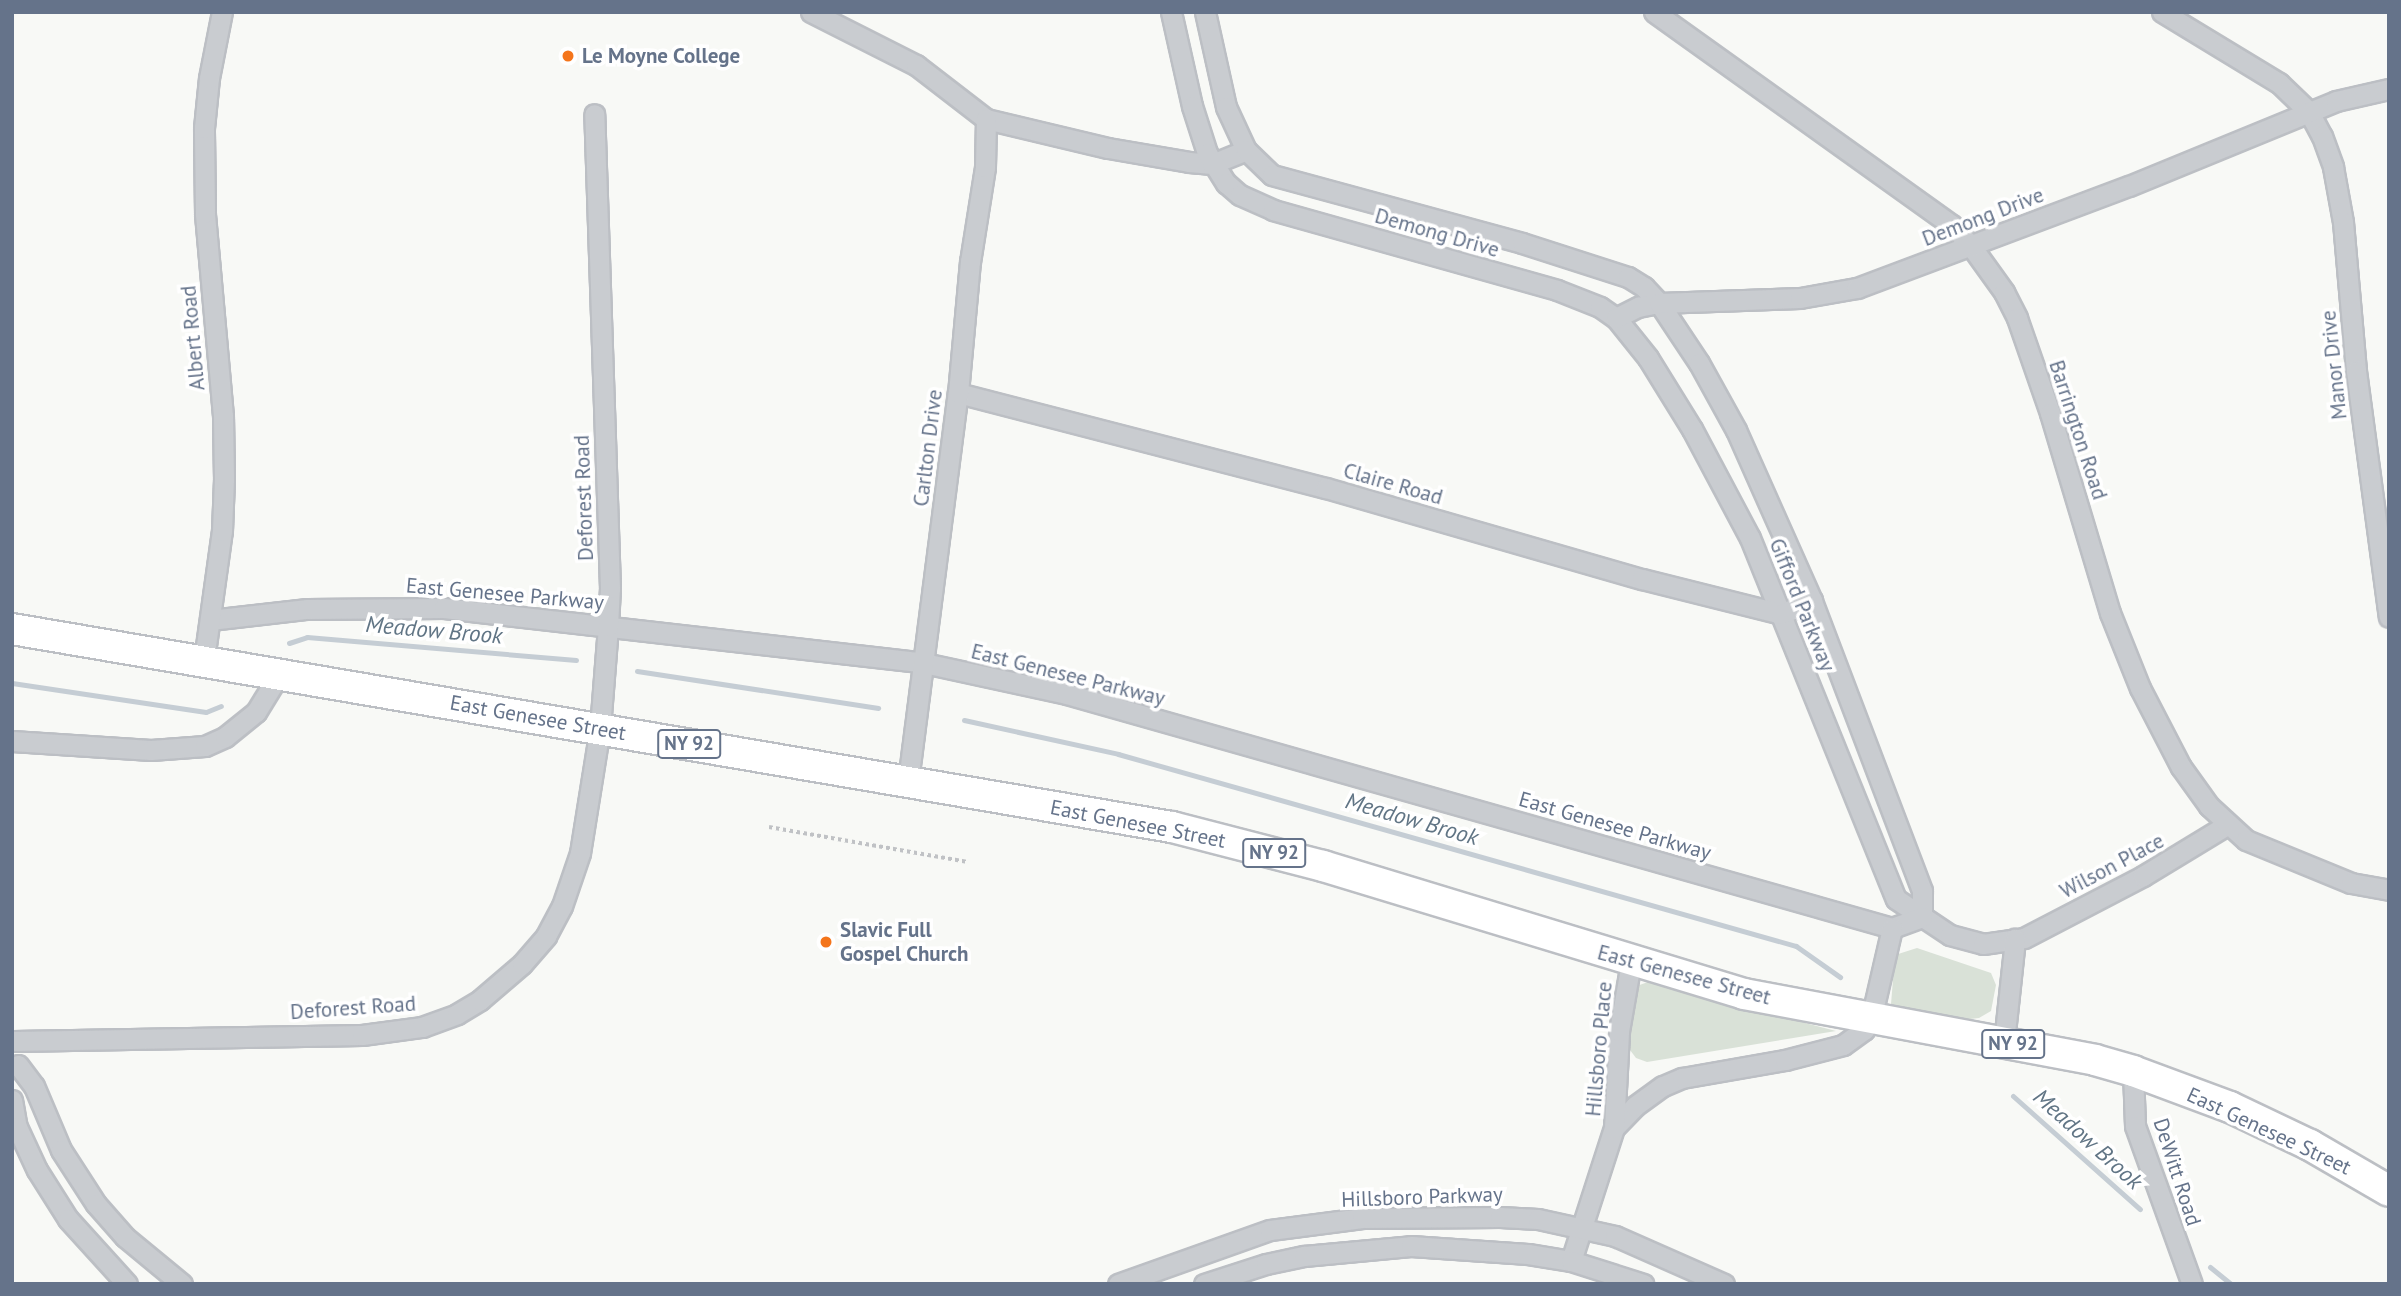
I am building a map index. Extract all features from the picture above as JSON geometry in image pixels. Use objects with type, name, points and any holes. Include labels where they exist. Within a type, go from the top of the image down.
[{"type":"main road","name":"East Genesee Street","points":[[12,629],[1172,827],[1324,866],[1744,994],[2095,1060],[2133,1071],[2230,1107],[2299,1139],[2389,1192]]},
{"type":"street","name":"Albert Road","points":[[204,660],[222,531],[225,479],[223,416],[205,213],[204,128],[209,79],[222,12]]},
{"type":"street","points":[[811,12],[916,65],[986,119],[1108,148],[1212,164],[1246,150],[1226,107],[1205,12]]},
{"type":"street","points":[[1171,12],[1192,106],[1212,164]]},
{"type":"street","name":"Barrington Road","points":[[1654,12],[1952,225],[1971,246],[2004,292],[2017,318],[2050,413],[2110,613],[2140,688],[2181,768],[2227,825],[2265,850],[2351,883],[2389,890]]},
{"type":"street","name":"Manor Drive","points":[[2162,12],[2279,83],[2309,112],[2322,136],[2333,167],[2343,222],[2356,371],[2389,617]]},
{"type":"street","name":"Demong Drive","points":[[1212,164],[1240,195],[1273,210],[1557,290],[1600,307],[1616,318],[1637,307],[1659,303],[1800,299],[1857,288],[2129,186],[2336,101],[2389,89]]},
{"type":"street","name":"Deforest Road","points":[[13,1037],[362,1035],[422,1027],[457,1014],[480,1000],[522,964],[546,936],[562,906],[580,853],[600,728],[608,626],[610,574],[594,114]]},
{"type":"street","name":"Carlton Drive","points":[[908,781],[958,393],[970,262],[985,167],[986,119]]},
{"type":"street","name":"Demong Drive","points":[[1246,150],[1272,174],[1521,243],[1628,277],[1644,287],[1659,303]]},
{"type":"street","name":"Gifford Parkway","points":[[1659,303],[1699,363],[1736,430],[1812,601],[1922,891],[1922,917]]},
{"type":"street","name":"Gifford Parkway","points":[[1616,318],[1648,358],[1727,492],[1781,614],[1896,899],[1950,935],[1983,944],[2015,939]]},
{"type":"street","name":"Claire Road","points":[[958,393],[1326,488],[1642,579],[1781,614]]},
{"type":"street","points":[[1781,614],[1812,601]]},
{"type":"street","name":"East Genesee Parkway","points":[[210,620],[307,609],[444,608],[923,663],[1067,694],[1892,928]]},
{"type":"street","points":[[12,741],[150,750],[205,746],[225,737],[256,712],[280,673]]},
{"type":"street","name":"Wilson Place","points":[[2015,939],[2024,938],[2143,876],[2227,825]]},
{"type":"street","points":[[1614,1128],[1635,1106],[1663,1086],[1682,1078],[1785,1060],[1843,1045],[1864,1030],[1871,1019],[1892,928],[1922,917]]},
{"type":"street","points":[[2004,1042],[2015,939]]},
{"type":"street","name":"Hillsboro Place","points":[[1571,1261],[1614,1128],[1619,1031],[1631,961]]},
{"type":"street","points":[[13,1037],[15,1074],[34,1086],[61,1150],[96,1204],[125,1237],[183,1284]]},
{"type":"street","name":"DeWitt Road","points":[[2133,1071],[2135,1126],[2192,1284]]},
{"type":"street","points":[[12,1100],[17,1127],[37,1170],[62,1210],[127,1284]]},
{"type":"street","name":"Hillsboro Parkway","points":[[1118,1284],[1270,1230],[1362,1218],[1500,1217],[1538,1219],[1615,1236],[1724,1284]]},
{"type":"street","points":[[1204,1284],[1266,1264],[1364,1248],[1424,1247],[1528,1254],[1571,1261],[1643,1284]]},
{"type":"path","points":[[769,828],[968,862]]},
{"type":"shaded area","points":[[1917,948],[1991,973],[1996,985],[1991,1011],[1979,1018],[1970,1019],[1893,1008],[1891,1004],[1895,955]]},
{"type":"shaded area","points":[[1648,982],[1836,1031],[1647,1062],[1636,1058],[1627,1046],[1625,1029],[1634,987]]},
{"type":"waterway","name":"Meadow Brook","points":[[289,643],[307,637],[576,660]]},
{"type":"waterway","name":"Meadow Brook","points":[[637,671],[878,708]]},
{"type":"waterway","name":"Meadow Brook","points":[[12,683],[206,712],[221,706]]},
{"type":"waterway","name":"Meadow Brook","points":[[964,720],[1118,754],[1796,946],[1840,977]]},
{"type":"waterway","name":"Meadow Brook","points":[[2013,1096],[2140,1209]]},
{"type":"waterway","name":"Meadow Brook","points":[[2210,1267],[2231,1284]]},
{"type":"place","name":"Le Moyne College","points":[[568,56]]},
{"type":"place","name":"Slavic Full Gospel Church","points":[[826,942]]}]
